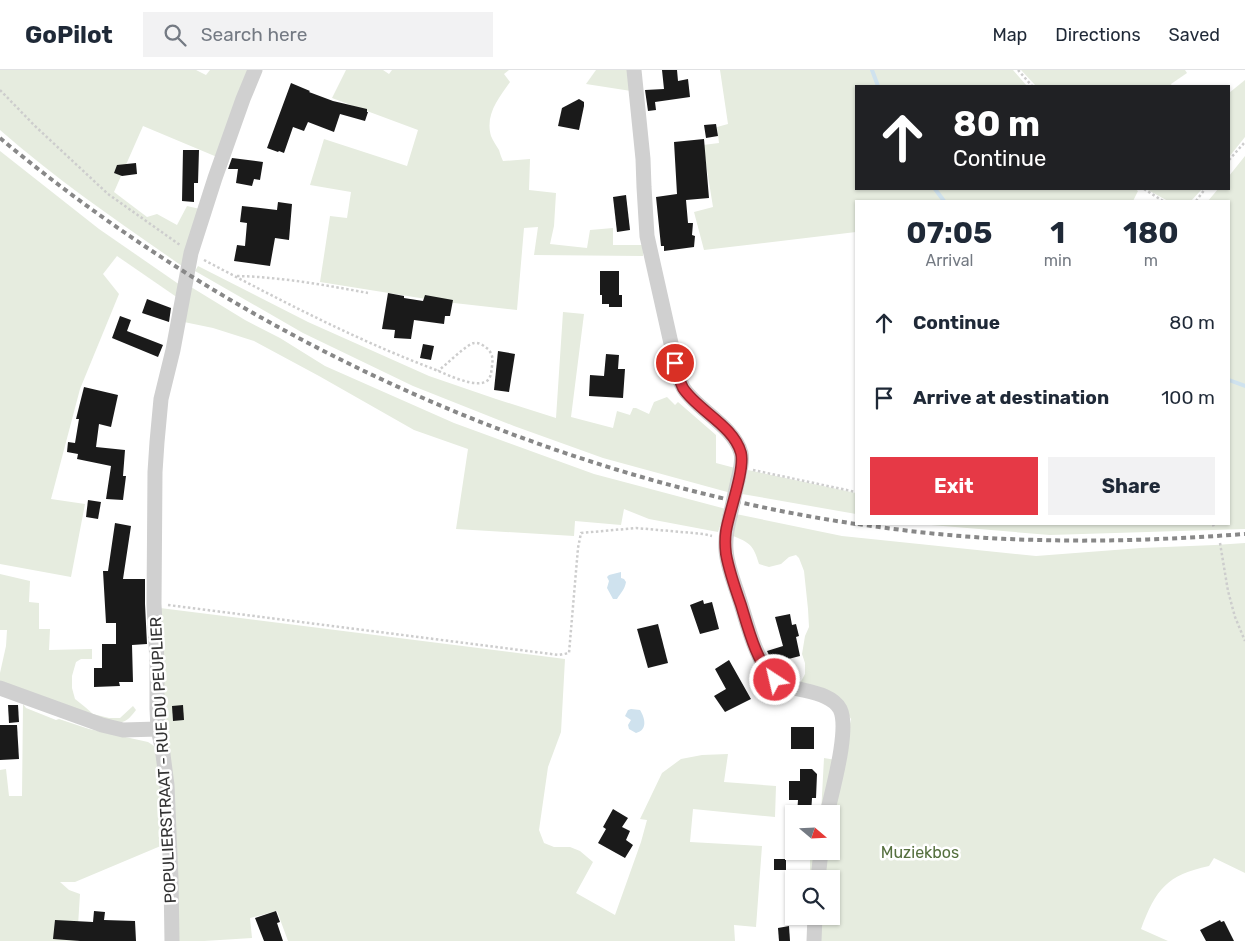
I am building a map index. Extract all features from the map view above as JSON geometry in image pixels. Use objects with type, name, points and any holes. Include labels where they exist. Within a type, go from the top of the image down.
[{"type":"street","name":"POPULIERSTRAAT - RUE DU PEUPLIER","points":[[172,941],[167,786],[158,729],[154,604],[156,442],[161,399],[191,253],[215,178],[255,70]]},
{"type":"street","points":[[634,70],[643,159],[647,236],[679,379],[692,399],[723,427],[741,452],[740,474],[726,539],[726,551],[731,574],[754,643],[769,674],[784,685],[822,695],[832,700],[842,715],[843,736],[829,805]]},
{"type":"street","points":[[0,688],[102,725],[123,730],[158,729]]},
{"type":"street","points":[[814,941],[815,925]]},
{"type":"path","points":[[1018,70],[1031,85]]},
{"type":"path","points":[[0,90],[41,132],[108,194],[191,253],[318,320],[378,347],[438,371],[472,383],[481,384],[487,382],[490,378],[493,359],[486,348],[475,343],[468,346],[438,371]]},
{"type":"path","points":[[1230,159],[1245,142]]},
{"type":"path","points":[[1146,190],[1162,200]]},
{"type":"path","points":[[235,276],[261,276],[310,282],[368,294]]},
{"type":"path","points":[[740,474],[855,492]]},
{"type":"path","points":[[162,604],[559,655],[569,653],[581,533],[636,528],[704,534],[726,539]]},
{"type":"path","points":[[1221,544],[1228,591],[1235,617],[1245,641]]},
{"type":"green space","points":[[0,70],[196,70],[206,75],[210,70],[249,70],[217,157],[143,126],[114,192],[147,217],[157,214],[177,225],[187,206],[200,209],[182,266],[66,184],[0,130]]},
{"type":"green space","points":[[346,70],[383,70],[389,74],[392,70],[509,70],[504,74],[510,82],[491,114],[491,136],[503,161],[530,159],[529,190],[556,193],[554,226],[550,244],[587,248],[590,230],[613,228],[613,245],[644,245],[643,256],[534,255],[538,227],[524,228],[517,310],[445,302],[320,282],[330,216],[347,218],[351,192],[310,185],[324,139],[407,166],[418,130],[332,98]]},
{"type":"green space","points":[[596,70],[628,70],[631,91],[586,84]]},
{"type":"green space","points":[[720,70],[1013,70],[1026,85],[855,85],[855,190],[1138,191],[1134,200],[855,200],[855,232],[704,250],[694,212],[713,207],[703,145],[719,143],[717,127],[728,124]]},
{"type":"green space","points":[[1021,70],[1185,70],[1187,73],[1172,85],[1035,85]]},
{"type":"green space","points":[[1245,80],[1245,137],[1230,156],[1230,92]]},
{"type":"green space","points":[[0,151],[99,229],[180,285],[178,298],[117,256],[103,274],[119,294],[80,389],[51,499],[85,504],[71,577],[0,564]]},
{"type":"green space","points":[[1245,156],[1245,529],[1050,535],[931,525],[1230,525],[1230,200],[1209,200],[1217,190],[1230,190],[1230,175]]},
{"type":"green space","points":[[1148,190],[1201,190],[1192,200],[1166,200]]},
{"type":"green space","points":[[198,266],[308,322],[429,376],[556,418],[563,312],[584,314],[571,417],[613,428],[617,411],[630,415],[633,408],[636,408],[649,414],[654,402],[667,397],[675,405],[678,402],[716,435],[716,463],[735,468],[731,493],[603,458],[514,426],[413,386],[303,333],[195,271]]},
{"type":"green space","points":[[191,287],[325,366],[454,423],[594,474],[726,509],[718,532],[649,519],[624,509],[621,525],[575,521],[574,536],[456,529],[468,449],[414,430],[254,341],[213,328],[184,322]]},
{"type":"green space","points":[[748,470],[855,493],[855,514],[742,494]]},
{"type":"green space","name":"Muziekbos","points":[[736,514],[842,536],[1036,556],[1245,543],[1245,873],[1214,858],[1209,866],[1183,874],[1165,886],[1152,904],[1141,929],[1168,941],[810,941],[810,925],[840,925],[840,870],[810,870],[810,860],[840,860],[840,805],[821,805],[824,758],[842,761],[851,719],[841,705],[798,687],[805,674],[805,663],[802,654],[805,636],[809,627],[804,571],[799,558],[796,555],[789,557],[781,564],[769,567],[759,564],[753,548],[743,540],[731,535]]},
{"type":"green space","points":[[0,574],[30,581],[29,602],[39,603],[39,629],[50,629],[49,650],[92,649],[92,659],[81,659],[76,662],[72,676],[72,688],[75,699],[93,714],[109,718],[120,718],[133,706],[136,710],[130,718],[121,722],[108,722],[0,682],[7,630],[0,630]]},
{"type":"green space","points":[[160,608],[565,659],[561,732],[548,767],[539,830],[544,843],[554,847],[570,847],[580,851],[593,862],[576,893],[615,915],[647,820],[640,819],[662,773],[681,759],[702,755],[728,754],[724,782],[776,786],[775,817],[693,809],[690,842],[762,846],[756,927],[734,925],[735,941],[288,941],[277,911],[250,918],[252,938],[175,941]]},
{"type":"green space","points":[[23,704],[26,708],[56,720],[59,719],[89,729],[148,742],[154,746],[159,765],[163,845],[75,882],[60,882],[69,890],[80,894],[77,941],[0,941],[0,770],[6,769],[9,796],[22,796]]},
{"type":"water","points":[[621,572],[621,578],[626,582],[624,589],[617,599],[613,599],[607,588],[609,581],[607,577]]},
{"type":"water","points":[[628,710],[640,710],[644,720],[644,727],[636,733],[629,729],[628,725],[631,720],[625,716]]},
{"type":"building","points":[[662,70],[677,70],[678,81],[688,79],[690,97],[655,102],[656,110],[648,111],[645,90],[664,89]]},
{"type":"building","points":[[291,83],[333,101],[367,109],[365,121],[340,114],[334,132],[308,122],[304,131],[293,127],[284,153],[267,148]]},
{"type":"building","points":[[579,99],[584,102],[584,106],[579,130],[558,126],[562,108]]},
{"type":"building","points":[[716,124],[718,136],[706,138],[704,125]]},
{"type":"building","points":[[704,139],[709,198],[686,200],[688,223],[693,223],[694,247],[664,251],[664,246],[661,246],[656,197],[677,194],[674,142]]},
{"type":"building","points":[[183,150],[199,150],[198,183],[194,183],[194,202],[182,201]]},
{"type":"building","points":[[232,158],[263,162],[260,180],[254,179],[252,186],[236,183],[238,169],[228,169]]},
{"type":"building","points":[[136,163],[137,174],[122,176],[114,173],[117,165]]},
{"type":"building","points":[[626,195],[630,230],[617,232],[613,197]]},
{"type":"building","points":[[278,202],[292,204],[289,240],[275,238],[270,266],[234,261],[237,245],[245,246],[247,223],[240,222],[242,206],[277,210]]},
{"type":"building","points":[[600,271],[619,271],[619,295],[622,295],[622,307],[609,307],[609,304],[602,304]]},
{"type":"building","points":[[388,293],[423,301],[425,295],[453,300],[450,316],[445,316],[444,324],[414,320],[411,339],[394,338],[395,330],[382,329]]},
{"type":"building","points":[[147,299],[171,308],[169,322],[142,313]]},
{"type":"building","points":[[120,316],[131,320],[127,331],[163,345],[158,357],[112,338]]},
{"type":"building","points":[[423,344],[434,346],[431,360],[420,358]]},
{"type":"building","points":[[498,351],[515,354],[509,392],[494,390]]},
{"type":"building","points":[[606,354],[619,355],[618,369],[625,369],[623,398],[589,396],[590,375],[604,376]]},
{"type":"building","points":[[84,387],[118,395],[111,427],[99,424],[96,447],[125,450],[123,476],[126,476],[123,500],[106,499],[111,466],[77,459],[78,454],[67,452],[68,442],[75,443],[79,419],[76,419]]},
{"type":"building","points":[[88,500],[101,502],[98,519],[86,517]]},
{"type":"building","points":[[115,523],[131,526],[123,579],[145,579],[147,644],[132,645],[133,682],[119,682],[120,686],[94,687],[94,668],[102,668],[102,644],[116,644],[116,623],[106,623],[103,571],[108,571]]},
{"type":"building","points":[[703,600],[704,604],[712,602],[719,629],[700,634],[690,605]]},
{"type":"building","points":[[790,614],[792,625],[796,624],[799,636],[796,637],[800,656],[773,663],[767,651],[783,646],[775,617]]},
{"type":"building","points":[[658,624],[668,663],[648,668],[637,629]]},
{"type":"building","points":[[729,660],[751,699],[725,712],[714,696],[726,689],[715,669]]},
{"type":"building","points":[[8,705],[18,705],[19,722],[9,723]]},
{"type":"building","points":[[183,705],[184,720],[173,721],[172,706]]},
{"type":"building","points":[[0,725],[17,725],[19,759],[0,760]]},
{"type":"building","points":[[791,727],[814,727],[814,749],[791,749]]},
{"type":"building","points":[[800,769],[812,769],[817,774],[816,798],[812,798],[812,805],[798,805],[798,800],[789,800],[789,781],[800,781]]},
{"type":"building","points":[[613,809],[628,818],[622,827],[630,831],[626,840],[633,845],[625,858],[598,843],[606,829],[603,827]]},
{"type":"building","points":[[774,859],[786,860],[786,870],[774,870]]},
{"type":"building","points":[[94,911],[105,912],[104,920],[135,921],[136,941],[53,939],[55,920],[93,922]]},
{"type":"building","points":[[276,911],[280,922],[277,923],[283,941],[264,941],[255,918]]},
{"type":"building","points":[[1220,920],[1221,922],[1224,921],[1234,941],[1206,941],[1200,930]]},
{"type":"building","points":[[789,926],[790,941],[779,941],[778,928]]},
{"type":"waterway","points":[[872,70],[878,85]]},
{"type":"waterway","points":[[936,190],[943,200]]},
{"type":"waterway","points":[[1230,380],[1245,386]]},
{"type":"railway","points":[[0,138],[93,210],[191,276],[295,336],[402,389],[513,434],[626,472],[741,502],[855,524]]},
{"type":"railway","points":[[866,525],[949,535],[1040,540],[1142,540],[1245,534]]},
{"type":"route","points":[[675,363],[684,389],[692,399],[728,432],[741,452],[740,470],[726,531],[726,551],[729,568],[754,643],[769,674],[775,680]]}]
